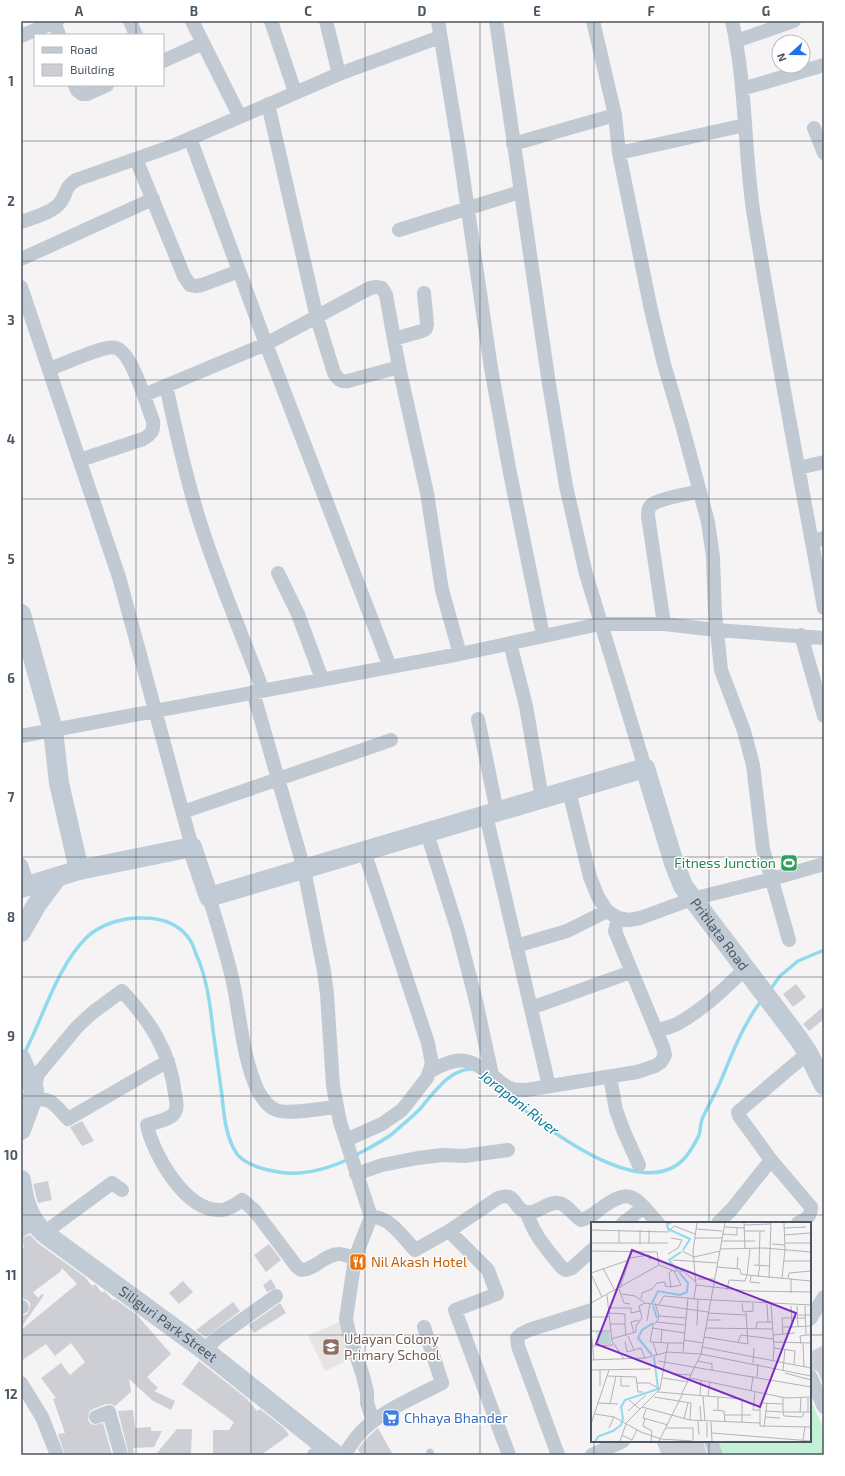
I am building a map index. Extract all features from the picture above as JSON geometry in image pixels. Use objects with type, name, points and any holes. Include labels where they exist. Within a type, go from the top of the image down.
[{"type":"street","points":[[130,21],[136,34]]},
{"type":"street","points":[[192,21],[240,116]]},
{"type":"street","points":[[271,21],[295,92]]},
{"type":"street","points":[[326,21],[339,74]]},
{"type":"street","points":[[438,21],[468,208],[491,368],[509,468],[543,635]]},
{"type":"street","points":[[209,897],[645,768],[600,624],[586,574],[566,486],[520,192],[496,21]]},
{"type":"street","points":[[593,21],[615,115],[619,153],[664,364],[708,522],[713,557],[716,630],[721,670],[744,731],[753,765],[760,834],[763,849],[789,940]]},
{"type":"street","points":[[732,21],[742,89],[753,208],[798,468],[818,540],[824,608]]},
{"type":"street","points":[[736,41],[794,21]]},
{"type":"street","points":[[22,32],[56,25]]},
{"type":"street","points":[[21,222],[54,209],[63,199],[65,190],[69,184],[76,180],[190,138],[339,74],[440,37]]},
{"type":"street","points":[[164,61],[203,43]]},
{"type":"street","points":[[742,89],[824,65]]},
{"type":"street","points":[[75,86],[77,90],[82,94],[87,94],[105,86]]},
{"type":"street","points":[[268,104],[317,318],[334,373],[337,379],[348,381],[399,367]]},
{"type":"street","points":[[513,144],[615,115]]},
{"type":"street","points":[[619,153],[745,125]]},
{"type":"street","points":[[814,128],[824,153]]},
{"type":"street","points":[[190,138],[266,344],[390,666]]},
{"type":"street","points":[[136,159],[184,276],[190,285],[202,285],[239,271]]},
{"type":"street","points":[[399,230],[520,192]]},
{"type":"street","points":[[21,259],[153,199]]},
{"type":"street","points":[[21,287],[119,577],[192,846],[225,948],[234,985],[250,1069],[258,1091],[267,1104],[276,1110],[288,1112],[337,1107]]},
{"type":"street","points":[[144,395],[266,344],[317,318],[370,288],[382,288],[386,295],[399,367],[427,493],[442,590],[460,654]]},
{"type":"street","points":[[394,339],[422,331],[426,328],[427,324],[424,293]]},
{"type":"street","points":[[49,369],[104,349],[116,347],[127,357],[144,395],[153,421],[154,428],[150,435],[144,439],[80,460]]},
{"type":"street","points":[[166,386],[184,466],[199,519],[258,692],[277,780],[304,869],[324,971],[337,1107],[346,1142],[370,1217],[355,1258],[346,1319],[367,1392],[367,1403],[373,1422]]},
{"type":"street","points":[[798,468],[824,462]]},
{"type":"street","points":[[664,624],[648,510],[652,505],[658,502],[700,491]]},
{"type":"street","points":[[278,573],[298,614],[322,679]]},
{"type":"street","points":[[21,614],[52,730],[59,783],[79,870]]},
{"type":"street","points":[[21,736],[460,654],[600,624],[664,624],[716,630],[801,635],[824,638]]},
{"type":"street","points":[[801,635],[824,716]]},
{"type":"street","points":[[510,643],[526,706],[542,798]]},
{"type":"street","points":[[478,719],[492,813],[516,946],[549,1086]]},
{"type":"street","points":[[184,812],[391,740]]},
{"type":"street","name":"Pritilata Road","points":[[645,768],[683,886],[784,1019],[808,1053],[824,1085]]},
{"type":"street","points":[[429,1072],[442,1064],[456,1060],[466,1060],[477,1065],[504,1085],[516,1090],[637,1072],[655,1066],[661,1062],[665,1055],[615,932],[612,914],[598,897],[590,877],[568,791]]},
{"type":"street","points":[[427,832],[476,1001],[492,1075]]},
{"type":"street","points":[[21,865],[25,887],[79,870],[192,846]]},
{"type":"street","points":[[346,1142],[382,1124],[402,1110],[427,1078],[432,1064],[428,1043],[364,851]]},
{"type":"street","points":[[516,946],[567,931],[612,914],[629,920],[640,918],[692,899],[824,864]]},
{"type":"street","points":[[21,932],[37,904],[57,877]]},
{"type":"street","points":[[656,1031],[676,1024],[694,1014],[747,971]]},
{"type":"street","points":[[531,1008],[631,972]]},
{"type":"street","points":[[21,1130],[29,1080],[38,1074],[77,1027],[92,1013],[122,991],[134,1003],[153,1031],[164,1048],[168,1061],[175,1091],[176,1111],[169,1118],[147,1125],[150,1139],[178,1186],[199,1203],[211,1209],[226,1209],[242,1200],[254,1210],[297,1267],[301,1270],[307,1269],[334,1255],[341,1254],[355,1258]]},
{"type":"street","points":[[800,1222],[808,1218],[811,1213],[811,1207],[771,1160],[739,1116],[738,1112],[808,1053]]},
{"type":"street","points":[[29,1080],[41,1098],[49,1100],[68,1119],[168,1061]]},
{"type":"street","points":[[610,1077],[616,1110],[639,1165]]},
{"type":"street","points":[[355,1172],[418,1158],[442,1155],[464,1156],[508,1150]]},
{"type":"street","points":[[719,1222],[732,1209],[771,1160]]},
{"type":"street","points":[[21,1180],[24,1198],[33,1228],[112,1183],[122,1190]]},
{"type":"street","points":[[370,1217],[381,1218],[388,1222],[415,1250],[449,1231],[498,1198],[504,1196],[510,1197],[523,1211],[527,1212],[533,1212],[555,1203],[561,1204],[581,1220],[587,1218],[614,1199],[622,1196],[630,1196],[637,1200],[657,1222]]},
{"type":"street","points":[[624,1222],[644,1207]]},
{"type":"street","points":[[527,1212],[534,1232],[562,1268],[566,1270],[572,1268],[591,1251]]},
{"type":"street","name":"Siliguri Park Street","points":[[33,1228],[204,1350],[338,1454]]},
{"type":"street","points":[[449,1231],[488,1270],[498,1294],[455,1310],[509,1455]]},
{"type":"street","points":[[204,1350],[218,1337],[276,1296]]},
{"type":"street","points":[[811,1316],[824,1297]]},
{"type":"street","points":[[558,1455],[518,1346],[517,1338],[529,1330],[591,1310]]},
{"type":"street","points":[[314,1455],[338,1454],[373,1422],[390,1410],[442,1383],[424,1327]]},
{"type":"street","points":[[811,1378],[824,1407]]},
{"type":"street","points":[[21,1383],[42,1417],[57,1455]]},
{"type":"street","points":[[96,1417],[109,1412],[121,1455]]},
{"type":"street","points":[[594,1455],[621,1442]]},
{"type":"street","points":[[711,1442],[716,1455]]},
{"type":"shaded area","name":"Udayan Colony Primary School","points":[[339,1322],[353,1358],[325,1371],[308,1336]]},
{"type":"green space","points":[[811,1400],[824,1430],[824,1455],[722,1455],[717,1442],[811,1442]]},
{"type":"building","points":[[796,984],[806,997],[793,1007],[783,994]]},
{"type":"building","points":[[824,1006],[824,1019],[809,1031],[803,1024]]},
{"type":"building","points":[[82,1121],[94,1141],[82,1146],[70,1127]]},
{"type":"building","points":[[48,1181],[52,1200],[38,1203],[33,1184]]},
{"type":"building","points":[[30,1235],[39,1244],[85,1277],[92,1286],[95,1284],[102,1293],[104,1291],[113,1300],[115,1299],[137,1315],[171,1354],[147,1377],[158,1388],[154,1391],[175,1401],[171,1410],[153,1401],[129,1379],[131,1392],[115,1406],[106,1404],[89,1412],[88,1420],[91,1424],[95,1425],[103,1423],[112,1455],[65,1455],[58,1434],[65,1433],[53,1399],[56,1398],[41,1378],[61,1363],[70,1375],[85,1362],[71,1343],[55,1356],[46,1344],[21,1361],[21,1330],[77,1284],[62,1268],[60,1272],[33,1292],[38,1298],[42,1294],[44,1295],[21,1328],[21,1316],[27,1314],[30,1307],[30,1303],[27,1300],[21,1298],[21,1250],[24,1247],[22,1238]]},
{"type":"building","points":[[269,1244],[281,1260],[266,1272],[254,1255]]},
{"type":"building","points":[[271,1279],[276,1288],[267,1292],[263,1285]]},
{"type":"building","points":[[183,1281],[193,1292],[179,1304],[169,1293]]},
{"type":"building","points":[[233,1302],[240,1311],[206,1337],[196,1330]]},
{"type":"building","points":[[280,1303],[286,1313],[254,1333],[249,1325]]},
{"type":"building","points":[[824,1345],[824,1386],[818,1372],[811,1368],[811,1352]]},
{"type":"building","points":[[199,1361],[246,1398],[257,1411],[260,1409],[284,1428],[289,1435],[261,1455],[213,1455],[213,1430],[229,1430],[234,1422],[182,1384]]},
{"type":"building","points":[[133,1410],[135,1428],[151,1427],[151,1431],[162,1431],[154,1447],[133,1448],[134,1455],[129,1455],[118,1411]]},
{"type":"building","points":[[378,1428],[393,1455],[361,1455],[358,1449]]},
{"type":"building","points":[[177,1429],[192,1429],[191,1454],[156,1454]]},
{"type":"building","points":[[656,1442],[703,1442],[707,1455],[662,1455]]},
{"type":"waterway","name":"Jorapani River","points":[[24,1054],[51,993],[67,962],[87,937],[99,928],[121,920],[136,918],[163,920],[181,929],[186,934],[192,943],[203,972],[209,1001],[226,1126],[230,1141],[237,1154],[242,1159],[257,1167],[266,1170],[292,1173],[318,1170],[349,1159]]},
{"type":"waterway","name":"Jorapani River","points":[[770,990],[780,976],[798,961],[824,950]]},
{"type":"waterway","name":"Jorapani River","points":[[501,1090],[540,1122],[566,1140],[594,1156],[622,1168],[649,1173],[672,1168],[690,1151],[697,1139],[700,1133],[702,1119],[719,1085],[737,1042],[761,1001]]},
{"type":"waterway","name":"Jorapani River","points":[[354,1156],[392,1134],[410,1119],[449,1077],[464,1070],[472,1069]]},
{"type":"place","name":"Fitness Junction","points":[[789,863]]},
{"type":"place","name":"Nil Akash Hotel","points":[[358,1262]]},
{"type":"place","name":"Udayan Colony Primary School","points":[[331,1347]]},
{"type":"place","name":"Chhaya Bhander","points":[[391,1418]]}]
